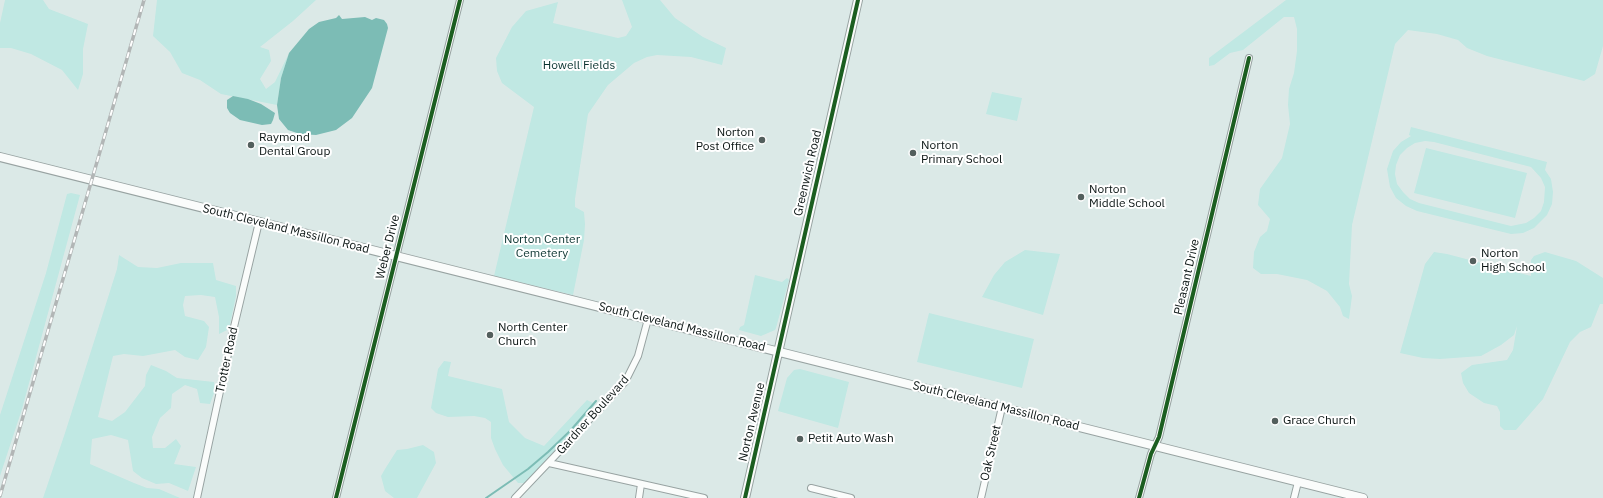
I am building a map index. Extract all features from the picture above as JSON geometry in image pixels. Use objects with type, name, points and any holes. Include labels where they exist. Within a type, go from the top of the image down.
[{"type":"main road","name":"Greenwich Road","points":[[778,351],[858,0]]},
{"type":"main road","name":"South Cleveland Massillon Road","points":[[0,157],[1363,498]]},
{"type":"main road","name":"Norton Avenue","points":[[745,498],[778,351]]},
{"type":"street","name":"Weber Drive","points":[[336,498],[460,0]]},
{"type":"street","name":"Pleasant Drive","points":[[1139,498],[1154,446],[1159,437],[1170,393],[1249,58]]},
{"type":"street","name":"Trotter Road","points":[[197,498],[233,332],[259,222]]},
{"type":"street","name":"Gardner Boulevard","points":[[515,498],[628,377],[639,354],[648,319]]},
{"type":"street","name":"Oak Street","points":[[981,498],[1002,407]]},
{"type":"street","points":[[549,463],[704,498]]},
{"type":"street","points":[[1294,498],[1298,482]]},
{"type":"street","points":[[639,498],[641,484]]},
{"type":"street","points":[[810,488],[851,498]]},
{"type":"green space","points":[[5,0],[43,0],[49,9],[88,24],[83,49],[83,74],[78,90],[62,70],[31,54],[11,48],[0,48],[0,23]]},
{"type":"green space","points":[[157,0],[316,0],[293,21],[260,47],[269,50],[271,61],[260,79],[266,89],[275,82],[289,53],[281,78],[277,105],[221,94],[200,80],[182,73],[170,52],[153,36]]},
{"type":"green space","points":[[622,0],[660,0],[675,18],[703,37],[726,48],[722,65],[691,57],[657,55],[647,57],[634,63],[608,85],[588,114],[575,199],[575,207],[584,212],[584,240],[573,295],[494,276],[534,107],[502,83],[497,71],[496,58],[512,27],[526,11],[558,2],[553,23],[618,38],[626,36],[632,27]]},
{"type":"green space","points":[[1286,0],[1603,0],[1603,46],[1595,74],[1584,81],[1487,56],[1467,48],[1458,40],[1437,34],[1408,30],[1395,44],[1352,225],[1349,284],[1352,296],[1349,319],[1343,316],[1340,307],[1327,291],[1307,280],[1277,274],[1261,274],[1253,268],[1254,252],[1260,237],[1267,231],[1270,219],[1258,205],[1260,189],[1282,158],[1290,124],[1288,105],[1289,89],[1294,73],[1297,51],[1297,29],[1294,17],[1284,17],[1243,50],[1230,53],[1214,65],[1209,66],[1209,58]]},
{"type":"green space","points":[[992,92],[1022,98],[1017,121],[986,114]]},
{"type":"green space","points":[[1411,127],[1547,162],[1545,170],[1551,179],[1553,192],[1552,204],[1547,215],[1534,228],[1523,233],[1511,234],[1417,211],[1406,206],[1396,198],[1390,187],[1387,169],[1393,151],[1401,142],[1411,136],[1409,135]],"holes":[[[1425,141],[1531,167],[1541,178],[1545,187],[1544,202],[1541,211],[1526,223],[1511,226],[1419,203],[1410,199],[1397,184],[1395,174],[1396,165],[1400,155],[1415,143]]]},
{"type":"green space","points":[[1426,148],[1527,173],[1515,218],[1414,193]]},
{"type":"green space","points":[[71,193],[80,195],[22,409],[0,476],[0,415],[46,273],[67,194]]},
{"type":"green space","points":[[1025,250],[1060,254],[1043,315],[982,297],[994,275],[1005,262]]},
{"type":"green space","points":[[1434,252],[1531,276],[1531,260],[1534,256],[1545,252],[1576,261],[1603,278],[1603,304],[1600,304],[1591,327],[1580,332],[1570,342],[1543,399],[1516,430],[1504,430],[1500,426],[1500,412],[1497,406],[1484,403],[1469,393],[1463,383],[1461,373],[1472,365],[1507,360],[1513,350],[1517,326],[1514,335],[1501,345],[1481,356],[1440,359],[1423,358],[1400,353],[1425,264]]},
{"type":"green space","points":[[119,255],[138,267],[157,268],[181,263],[213,263],[216,280],[236,286],[236,296],[229,329],[219,334],[219,317],[215,297],[201,295],[185,296],[183,305],[185,316],[204,321],[209,327],[206,347],[198,360],[185,357],[175,350],[143,356],[124,354],[113,356],[98,417],[112,421],[125,412],[145,386],[146,375],[151,365],[166,371],[177,378],[214,382],[215,390],[210,404],[200,403],[197,389],[185,385],[172,394],[171,408],[160,418],[152,437],[153,448],[165,448],[176,439],[181,446],[174,464],[196,467],[188,491],[169,483],[156,484],[142,478],[133,471],[128,440],[111,435],[92,439],[90,464],[147,488],[159,489],[180,498],[43,498],[117,269]]},
{"type":"green space","points":[[755,275],[782,282],[787,278],[789,280],[775,330],[761,336],[739,330],[740,327],[744,325]]},
{"type":"green space","points":[[929,313],[1034,339],[1022,388],[917,362]]},
{"type":"green space","points":[[444,361],[451,362],[448,376],[502,389],[509,422],[525,438],[544,446],[587,400],[595,404],[562,444],[526,483],[518,483],[503,465],[495,449],[491,438],[491,422],[485,418],[474,416],[448,417],[436,413],[431,408],[438,369]]},
{"type":"green space","points":[[800,369],[849,382],[838,428],[778,411],[787,378],[794,370]]},
{"type":"green space","points":[[423,445],[434,452],[436,463],[417,498],[394,498],[385,491],[381,476],[397,450]]},
{"type":"shaded area","points":[[339,15],[342,19],[365,17],[372,20],[376,18],[384,20],[387,24],[388,28],[372,88],[352,118],[336,130],[316,135],[300,134],[288,130],[279,119],[277,105],[281,78],[289,53],[309,29],[319,22],[336,18]]},
{"type":"shaded area","points":[[233,96],[248,99],[261,104],[275,113],[271,124],[262,125],[240,120],[230,113],[227,108],[227,100]]},
{"type":"waterway","points":[[486,498],[528,469],[548,452],[571,430],[596,401]]},
{"type":"railway","points":[[0,496],[144,0]]},
{"type":"cycle path","points":[[336,498],[460,0]]},
{"type":"cycle path","points":[[745,498],[858,0]]},
{"type":"cycle path","points":[[1139,498],[1151,454],[1159,437],[1249,58]]},
{"type":"place","name":"Norton Post Office","points":[[762,140]]},
{"type":"place","name":"Raymond Dental Group","points":[[251,145]]},
{"type":"place","name":"Norton Primary School","points":[[913,153]]},
{"type":"place","name":"Norton Middle School","points":[[1081,197]]},
{"type":"place","name":"Norton High School","points":[[1473,261]]},
{"type":"place","name":"North Center Church","points":[[490,335]]},
{"type":"place","name":"Grace Church","points":[[1275,421]]},
{"type":"place","name":"Petit Auto Wash","points":[[800,439]]},
{"type":"park label","name":"Howell Fields","points":[[579,66]]},
{"type":"park label","name":"Norton Center Cemetery","points":[[542,247]]}]
